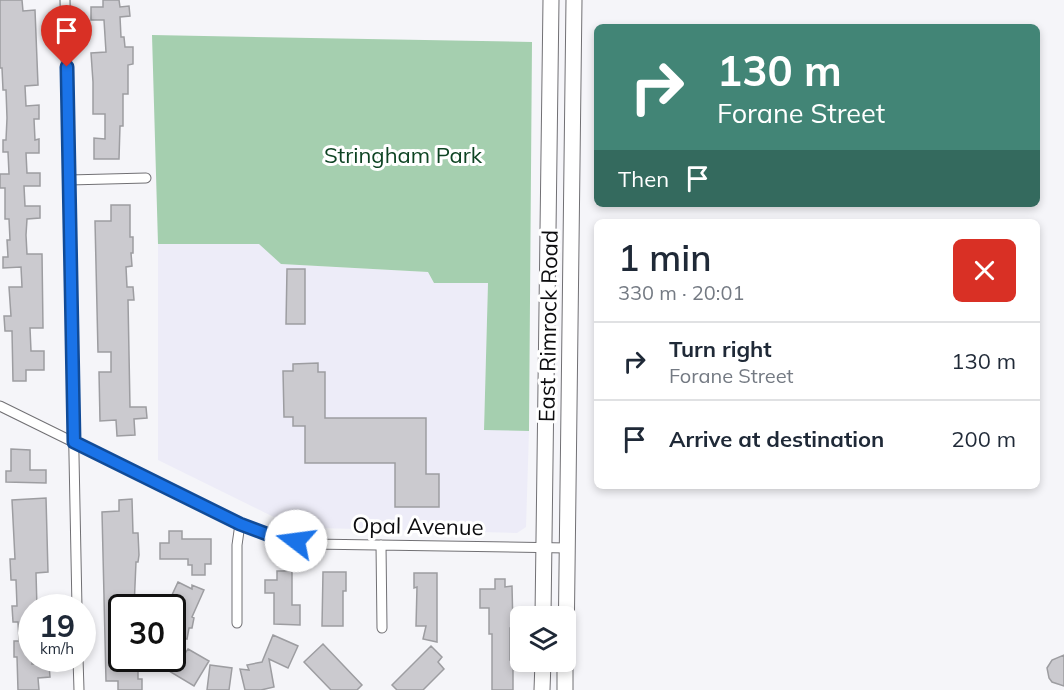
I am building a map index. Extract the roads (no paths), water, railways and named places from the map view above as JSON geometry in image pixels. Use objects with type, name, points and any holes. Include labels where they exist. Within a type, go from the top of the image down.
[{"type":"main road","name":"East Rimrock Road","points":[[543,606],[551,0]]},
{"type":"main road","name":"East Rimrock Road","points":[[566,606],[574,0]]},
{"type":"main road","points":[[542,690],[543,672]]},
{"type":"main road","points":[[565,672],[565,690]]},
{"type":"street","points":[[65,0],[77,594]]},
{"type":"street","points":[[69,180],[146,178]]},
{"type":"street","name":"Opal Avenue","points":[[0,406],[240,524],[280,539],[311,544],[567,548]]},
{"type":"street","points":[[237,623],[237,545],[240,524]]},
{"type":"street","points":[[381,545],[382,628]]},
{"type":"street","points":[[78,672],[79,690]]},
{"type":"park label","name":"Stringham Park","points":[[403,155]]}]
